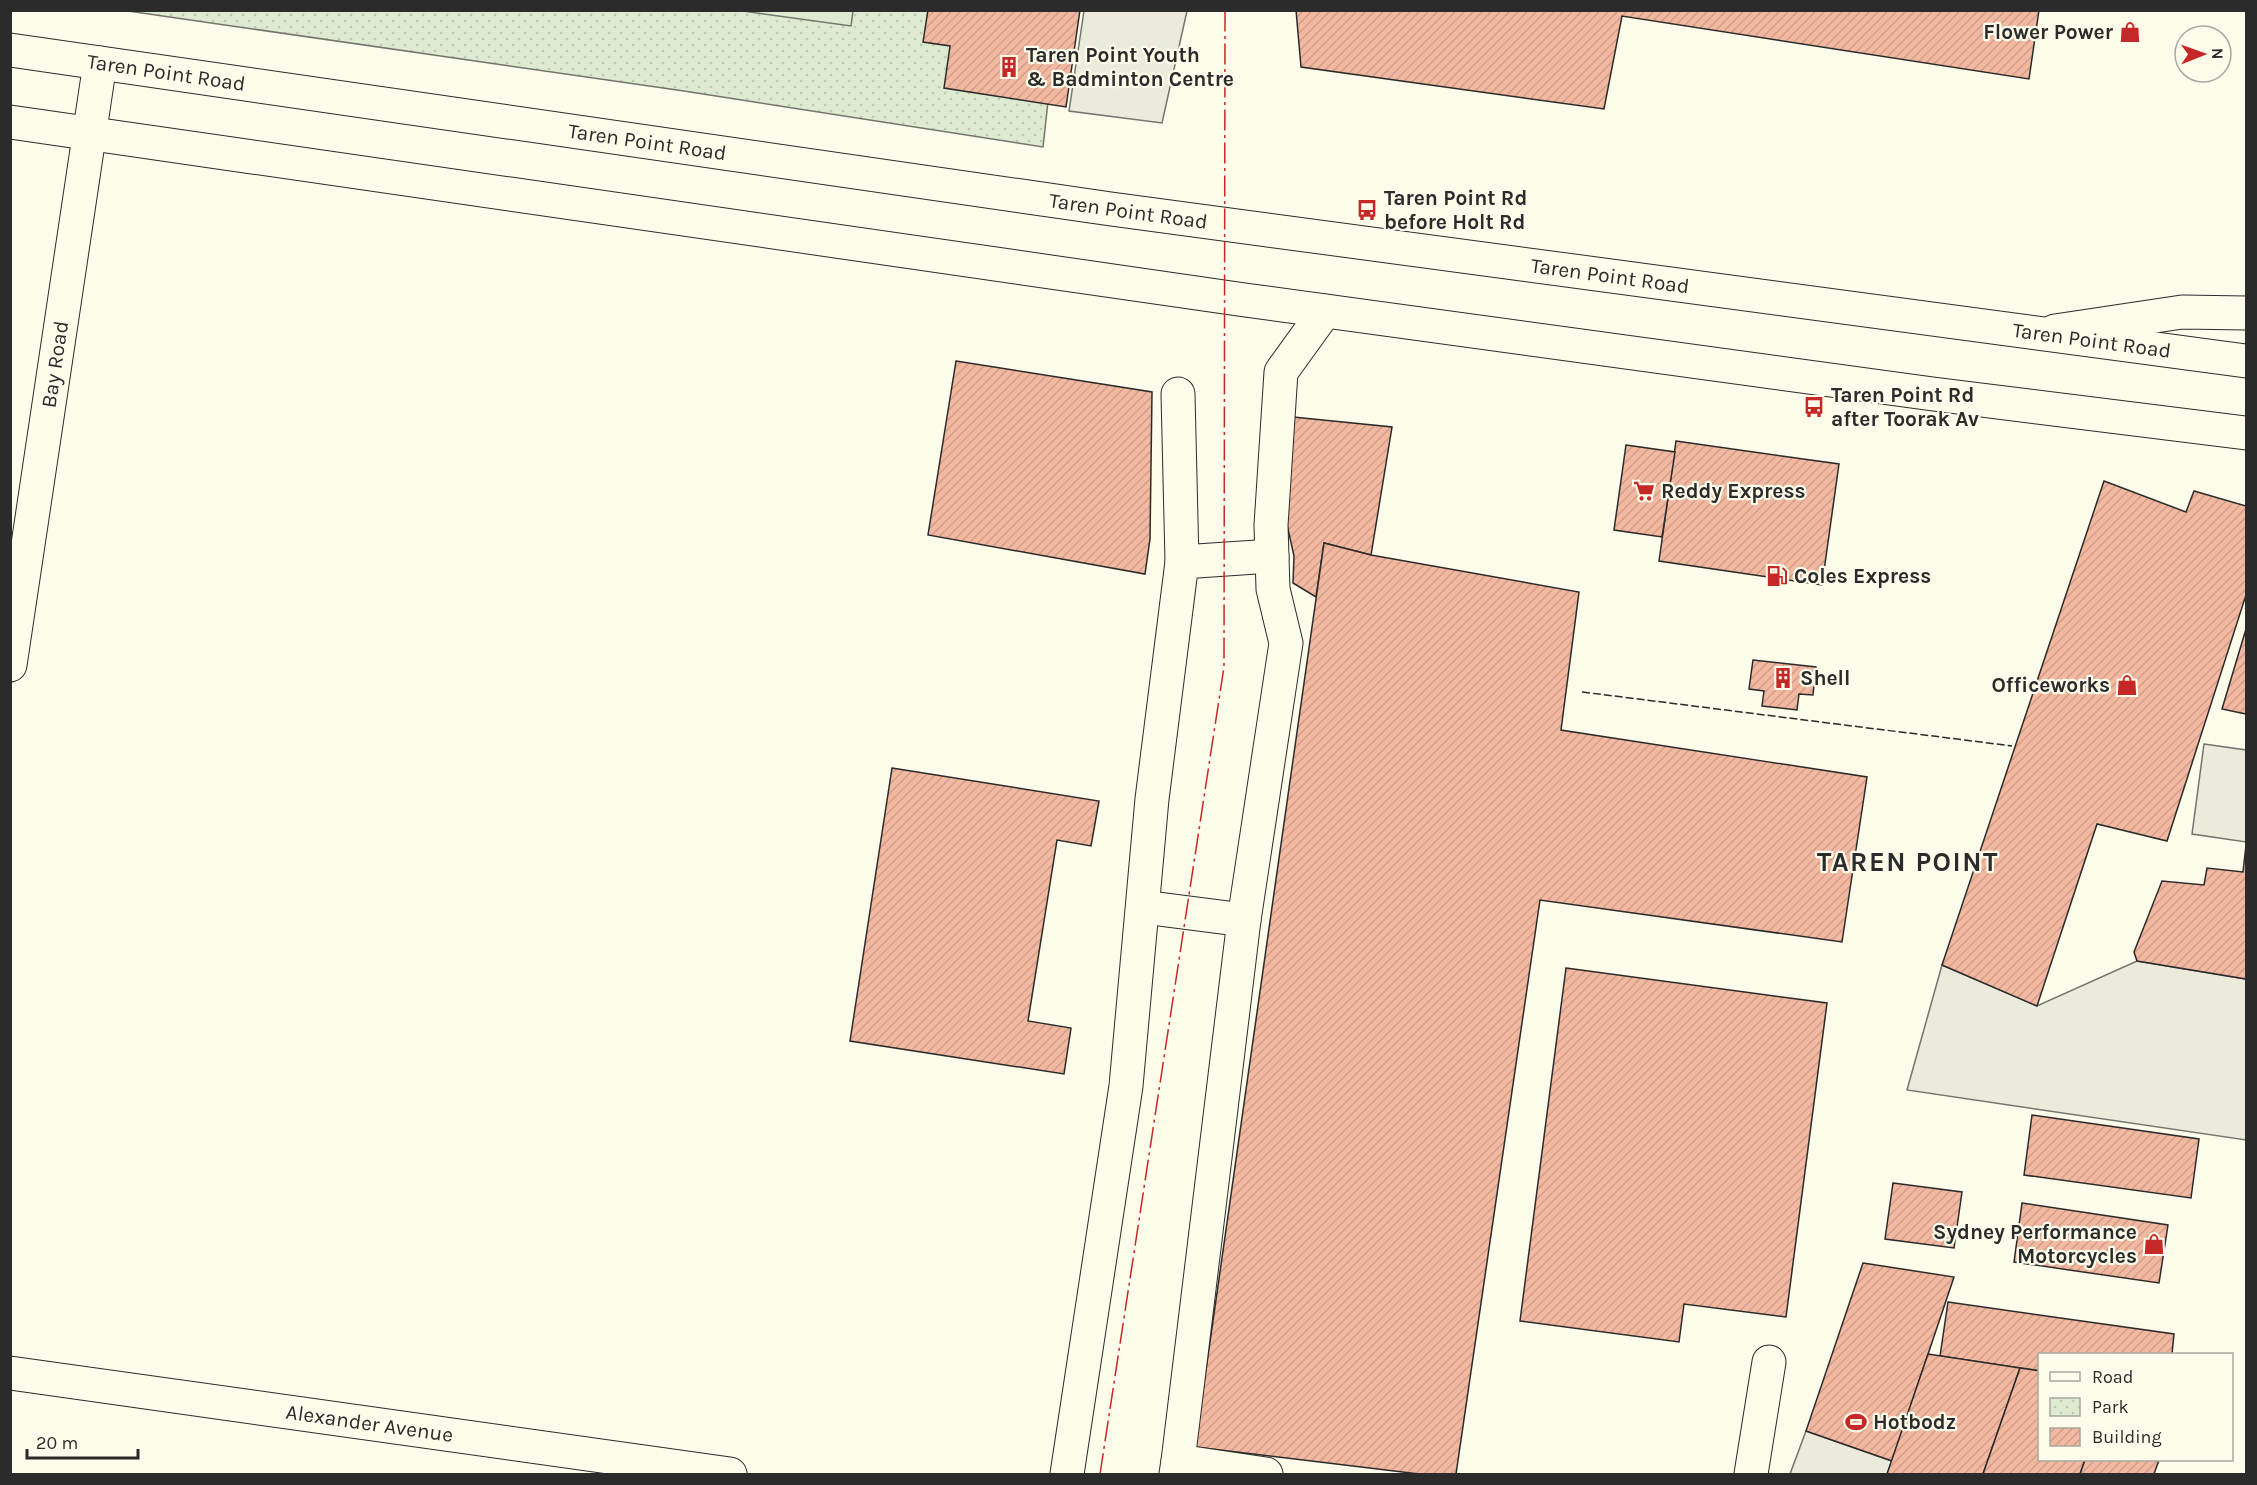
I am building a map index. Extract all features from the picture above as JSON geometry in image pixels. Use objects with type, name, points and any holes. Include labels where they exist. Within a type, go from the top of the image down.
[{"type":"main road","name":"Taren Point Road","points":[[10,50],[1122,211],[2247,361]]},
{"type":"main road","name":"Bay Road","points":[[10,665],[100,63]]},
{"type":"main road","points":[[10,122],[1325,311],[1921,392],[2247,433]]},
{"type":"main road","points":[[1266,1474],[1177,1468],[1244,920],[1286,643],[1273,589],[1271,525],[1281,372],[1325,311]]},
{"type":"main road","points":[[2044,333],[2182,312],[2247,313]]},
{"type":"main road","points":[[1067,1474],[1126,1086],[1152,799],[1182,562],[1178,394]]},
{"type":"main road","points":[[1182,562],[1272,556]]},
{"type":"main road","points":[[1143,907],[1244,920]]},
{"type":"main road","points":[[1750,1474],[1769,1362]]},
{"type":"main road","name":"Alexander Avenue","points":[[10,1373],[730,1474]]},
{"type":"green space","points":[[853,10],[851,26],[743,11]]},
{"type":"green space","points":[[128,11],[1058,11],[1043,147],[684,91]]},
{"type":"shaded area","points":[[1084,11],[1187,11],[1162,123],[1069,111]]},
{"type":"shaded area","points":[[2204,744],[2246,750],[2246,842],[2192,834]]},
{"type":"shaded area","points":[[2137,961],[2246,979],[2246,1140],[1907,1090],[1942,965],[2037,1006]]},
{"type":"shaded area","points":[[1806,1431],[1892,1461],[1887,1474],[1790,1474]]},
{"type":"building","name":"Taren Point Youth & Badminton Centre","points":[[928,10],[1080,10],[1066,107],[944,88],[950,46],[923,42]]},
{"type":"building","points":[[1296,10],[2039,10],[2029,79],[1622,16],[1604,109],[1301,67]]},
{"type":"building","points":[[956,361],[1152,392],[1150,539],[1145,574],[928,535]]},
{"type":"building","points":[[1293,417],[1392,427],[1371,555],[1324,543],[1316,597],[1293,583],[1294,556],[1286,520]]},
{"type":"building","points":[[1676,441],[1839,464],[1822,585],[1659,561]]},
{"type":"building","name":"Reddy Express","points":[[1626,445],[1675,452],[1662,537],[1614,530]]},
{"type":"building","name":"Officeworks","points":[[2104,481],[2186,512],[2194,491],[2246,506],[2246,595],[2167,841],[2097,824],[2037,1006],[1942,965]]},
{"type":"building","points":[[1324,543],[1371,555],[1579,592],[1561,730],[1867,777],[1842,942],[1540,900],[1456,1474],[1419,1474],[1195,1447]]},
{"type":"building","points":[[2246,629],[2246,714],[2222,709]]},
{"type":"building","name":"Shell","points":[[1753,660],[1816,667],[1813,695],[1799,694],[1797,710],[1762,706],[1764,691],[1749,689]]},
{"type":"building","points":[[892,768],[1099,801],[1091,846],[1057,840],[1028,1021],[1071,1028],[1064,1074],[850,1041]]},
{"type":"building","points":[[2246,845],[2246,979],[2137,961],[2134,952],[2162,881],[2204,885],[2207,868],[2243,872]]},
{"type":"building","points":[[1566,968],[1827,1003],[1786,1317],[1684,1304],[1679,1342],[1520,1321]]},
{"type":"building","points":[[2032,1115],[2199,1139],[2191,1198],[2024,1175]]},
{"type":"building","points":[[1893,1183],[1962,1192],[1954,1248],[1885,1239]]},
{"type":"building","points":[[2022,1203],[2168,1225],[2159,1283],[2014,1262]]},
{"type":"building","points":[[1863,1263],[1954,1277],[1892,1461],[1806,1431]]},
{"type":"building","points":[[1948,1302],[2174,1334],[2172,1353],[2038,1353],[2038,1371],[1940,1356]]},
{"type":"building","points":[[1928,1354],[2020,1368],[1983,1474],[1887,1474]]},
{"type":"building","points":[[2020,1368],[2038,1371],[2038,1461],[2085,1461],[2080,1474],[1983,1474]]},
{"type":"building","points":[[2085,1461],[2159,1461],[2154,1474],[2080,1474]]},
{"type":"fence","points":[[1582,692],[2012,746]]},
{"type":"power","points":[[1100,1474],[1224,667],[1225,10]]},
{"type":"place","name":"Flower Power","points":[[2130,32]]},
{"type":"place","name":"Taren Point Youth & Badminton Centre","points":[[1009,67]]},
{"type":"place","name":"Taren Point Rd before Holt Rd","points":[[1367,210]]},
{"type":"place","name":"Taren Point Rd after Toorak Av","points":[[1814,407]]},
{"type":"place","name":"Reddy Express","points":[[1644,491]]},
{"type":"place","name":"Coles Express","points":[[1777,576]]},
{"type":"place","name":"Shell","points":[[1783,678]]},
{"type":"place","name":"Officeworks","points":[[2127,685]]},
{"type":"place","name":"Sydney Performance Motorcycles","points":[[2154,1244]]},
{"type":"place","name":"Hotbodz","points":[[1856,1422]]},
{"type":"district","name":"TAREN POINT","points":[[1908,862]]}]
